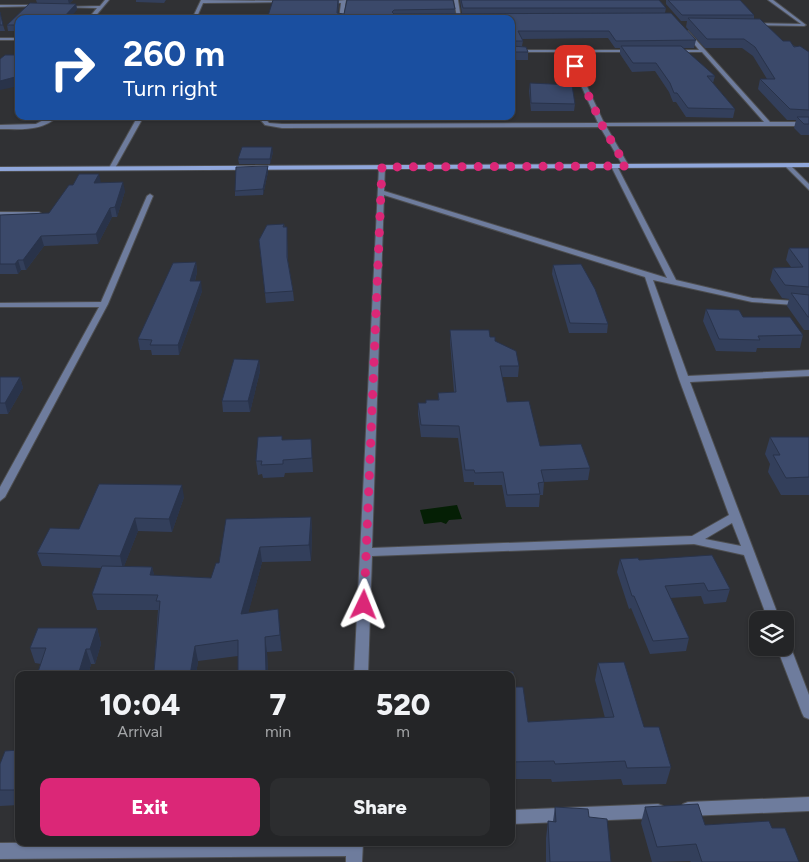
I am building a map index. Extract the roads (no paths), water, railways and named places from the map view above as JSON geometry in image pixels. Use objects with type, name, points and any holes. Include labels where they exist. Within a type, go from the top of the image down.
[{"type":"street","points":[[93,15],[107,0]]},
{"type":"street","points":[[456,0],[458,15]]},
{"type":"street","points":[[770,0],[807,26]]},
{"type":"street","points":[[196,15],[203,1],[297,2]]},
{"type":"street","points":[[316,2],[344,1],[342,15]]},
{"type":"street","points":[[0,6],[46,6]]},
{"type":"street","points":[[55,6],[100,6]]},
{"type":"street","points":[[680,24],[768,124]]},
{"type":"street","points":[[747,24],[807,26]]},
{"type":"street","points":[[0,39],[15,39]]},
{"type":"street","points":[[515,51],[635,51]]},
{"type":"street","points":[[568,51],[602,125],[626,166]]},
{"type":"street","points":[[664,51],[702,51]]},
{"type":"street","points":[[0,127],[37,126],[52,120]]},
{"type":"street","points":[[112,168],[139,120]]},
{"type":"street","points":[[264,120],[267,124],[282,126],[809,124]]},
{"type":"street","points":[[442,120],[443,125]]},
{"type":"street","points":[[787,165],[809,188]]},
{"type":"street","points":[[0,169],[809,165]]},
{"type":"street","points":[[614,166],[672,282]]},
{"type":"street","points":[[361,671],[382,167]]},
{"type":"street","points":[[380,192],[648,276],[752,300],[809,304]]},
{"type":"street","points":[[0,497],[104,304],[150,196]]},
{"type":"street","points":[[0,214],[40,214]]},
{"type":"street","points":[[648,276],[684,380],[771,611]]},
{"type":"street","points":[[0,305],[104,304]]},
{"type":"street","points":[[684,380],[809,372]]},
{"type":"street","points":[[694,540],[735,516]]},
{"type":"street","points":[[366,552],[694,540],[748,552]]},
{"type":"street","points":[[787,656],[809,713]]},
{"type":"street","points":[[515,817],[809,804]]},
{"type":"street","points":[[0,851],[354,851]]}]
